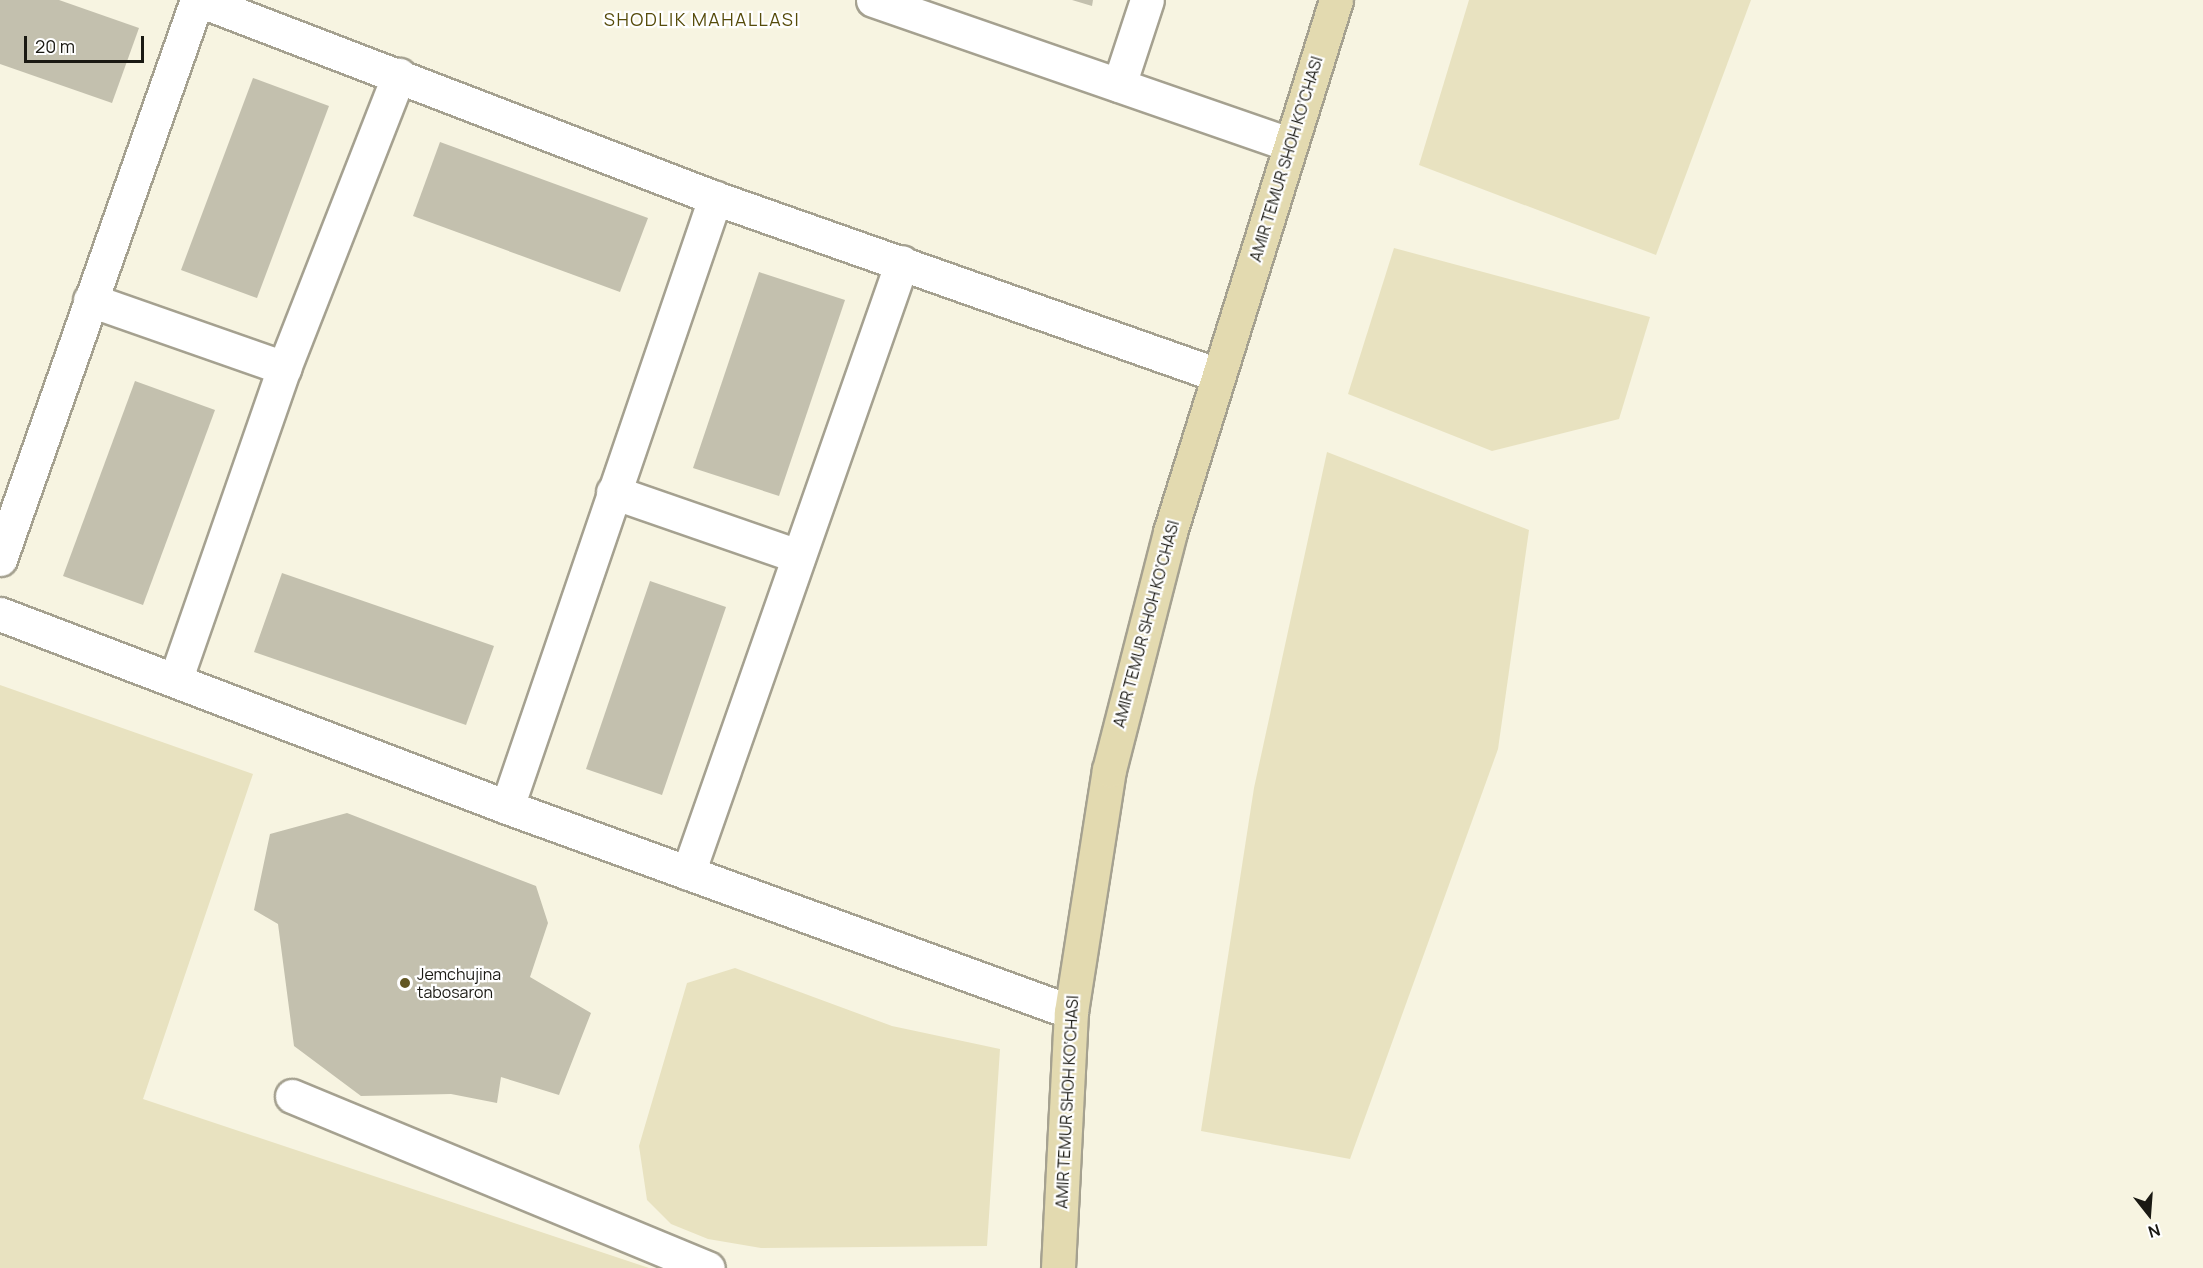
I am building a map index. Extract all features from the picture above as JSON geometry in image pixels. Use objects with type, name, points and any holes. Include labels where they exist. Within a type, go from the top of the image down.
[{"type":"main road","name":"AMIR TEMUR SHOH KO‘CHASI","points":[[1058,1268],[1071,1012],[1093,852],[1128,686],[1218,375],[1335,0]]},
{"type":"lane","points":[[0,559],[198,0],[399,75],[715,198],[1218,375]]},
{"type":"lane","points":[[873,0],[930,9],[1119,85],[1290,144]]},
{"type":"lane","points":[[1119,85],[1147,0]]},
{"type":"lane","points":[[176,678],[284,368],[399,75]]},
{"type":"lane","points":[[507,807],[715,198]]},
{"type":"lane","points":[[688,873],[902,262]]},
{"type":"lane","points":[[90,300],[284,368]]},
{"type":"lane","points":[[613,492],[798,556]]},
{"type":"lane","points":[[0,614],[176,678],[507,807],[1071,1012]]},
{"type":"lane","points":[[292,1096],[708,1268]]},
{"type":"shaded area","points":[[1469,0],[1751,0],[1656,255],[1419,165]]},
{"type":"shaded area","points":[[1394,248],[1650,317],[1619,419],[1492,451],[1348,394]]},
{"type":"shaded area","points":[[1327,452],[1529,530],[1498,749],[1350,1159],[1201,1131],[1254,788]]},
{"type":"shaded area","points":[[0,685],[253,774],[143,1099],[649,1268],[0,1268]]},
{"type":"shaded area","points":[[735,968],[892,1026],[1000,1049],[987,1246],[761,1248],[708,1239],[671,1224],[647,1200],[639,1146],[687,983]]},
{"type":"building","points":[[0,0],[59,0],[139,28],[112,103],[0,64]]},
{"type":"building","points":[[1072,0],[1093,0],[1092,6]]},
{"type":"building","points":[[253,78],[329,106],[257,298],[181,270]]},
{"type":"building","points":[[440,142],[648,218],[620,292],[413,216]]},
{"type":"building","points":[[759,272],[845,300],[779,496],[693,468]]},
{"type":"building","points":[[135,381],[215,410],[143,605],[63,576]]},
{"type":"building","points":[[282,573],[494,646],[466,725],[254,652]]},
{"type":"building","points":[[650,581],[726,607],[662,795],[586,769]]},
{"type":"building","points":[[347,813],[536,886],[548,923],[530,977],[591,1013],[559,1095],[501,1077],[497,1103],[451,1094],[361,1096],[294,1046],[278,924],[254,910],[270,834]]},
{"type":"place","name":"Jemchujina tabosaron","points":[[405,983]]},
{"type":"district","name":"SHODLIK MAHALLASI","points":[[702,19]]}]
